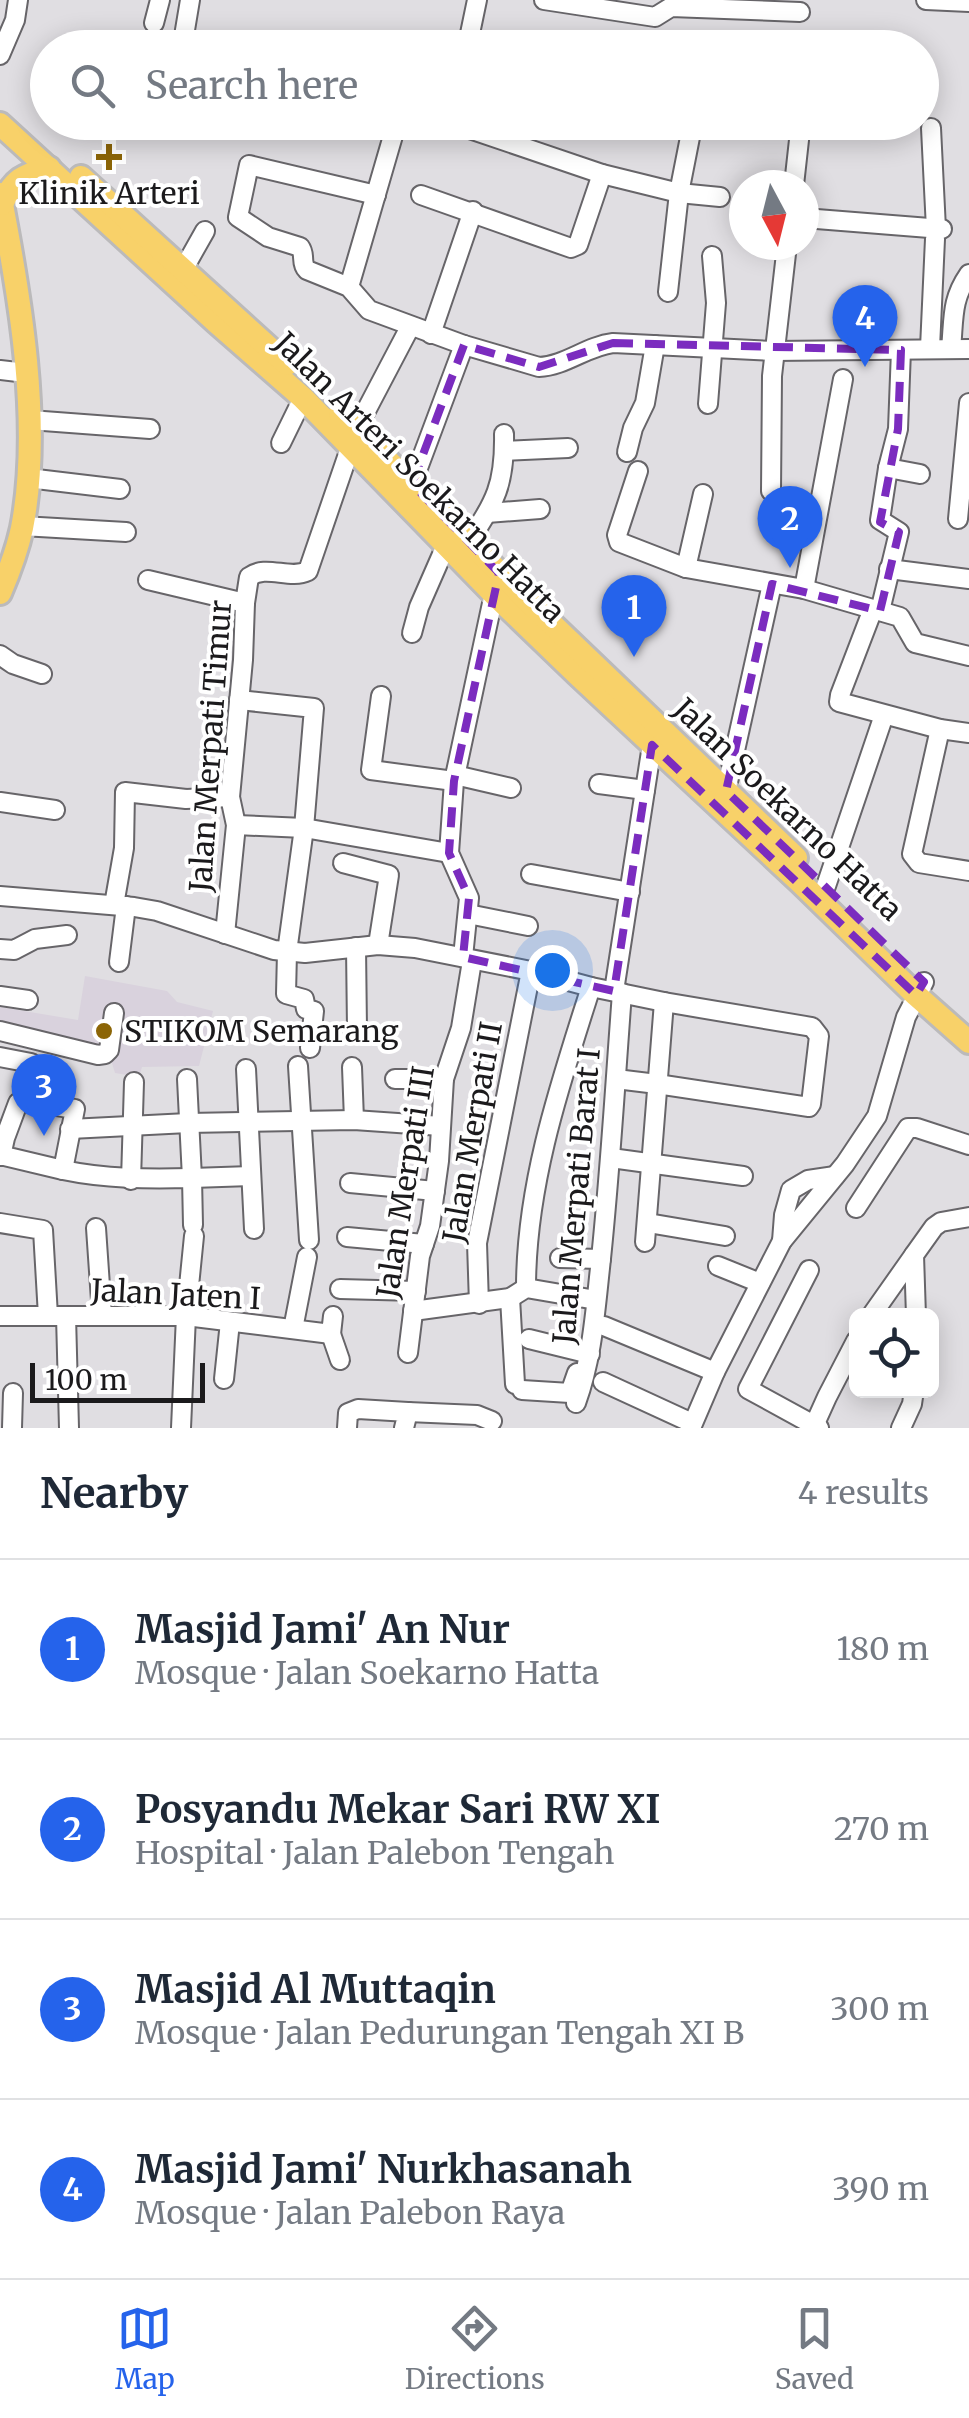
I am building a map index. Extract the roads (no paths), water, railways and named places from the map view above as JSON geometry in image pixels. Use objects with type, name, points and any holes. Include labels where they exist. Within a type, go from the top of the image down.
[{"type":"main road","name":"Jalan Soekarno Hatta","points":[[0,105],[30,132]]},
{"type":"main road","name":"Jalan Arteri Soekarno Hatta","points":[[0,124],[216,322],[354,437],[457,543],[494,594],[583,667],[652,746],[967,1029]]},
{"type":"main road","name":"Jalan Soekarno Hatta","points":[[39,140],[182,270],[354,437],[412,484],[457,543],[583,667],[726,791],[826,886],[920,988]]},
{"type":"main road","points":[[2,577],[22,526],[30,420],[14,372],[13,262],[1,199],[18,179],[49,168]]},
{"type":"main road","points":[[1,259],[19,419],[16,490],[2,577]]},
{"type":"street","points":[[0,55],[15,20],[18,0]]},
{"type":"street","points":[[154,23],[160,0]]},
{"type":"street","points":[[185,30],[190,0]]},
{"type":"street","points":[[473,30],[476,0]]},
{"type":"street","points":[[544,0],[655,17],[672,7],[799,6]]},
{"type":"street","points":[[926,0],[969,2]]},
{"type":"street","points":[[350,287],[392,140]]},
{"type":"street","points":[[500,140],[602,174],[679,193],[720,197]]},
{"type":"street","points":[[668,292],[689,140]]},
{"type":"street","points":[[795,170],[798,140]]},
{"type":"street","points":[[930,348],[938,232],[931,140]]},
{"type":"street","points":[[376,195],[248,165],[238,216],[268,236],[300,247],[307,270],[350,287],[369,310],[410,327],[539,367],[603,344],[774,351],[960,349],[956,298],[969,274]]},
{"type":"street","points":[[421,195],[573,247],[578,245],[602,174]]},
{"type":"street","points":[[431,334],[472,212]]},
{"type":"street","points":[[819,219],[938,232]]},
{"type":"street","points":[[182,270],[205,231]]},
{"type":"street","points":[[708,404],[716,303],[712,256]]},
{"type":"street","points":[[771,491],[774,351],[785,260]]},
{"type":"street","points":[[354,437],[410,327]]},
{"type":"street","points":[[412,484],[464,345]]},
{"type":"street","points":[[627,452],[645,403],[655,345]]},
{"type":"street","points":[[901,350],[898,429],[880,520],[900,532],[876,610],[839,702],[969,734]]},
{"type":"street","points":[[804,589],[843,379]]},
{"type":"street","points":[[281,443],[304,398]]},
{"type":"street","points":[[958,518],[969,403]]},
{"type":"street","points":[[30,420],[150,428]]},
{"type":"street","name":"Jalan Merpati Timur","points":[[225,934],[236,825],[230,797],[250,578],[260,570],[296,576],[308,572],[354,437]]},
{"type":"street","points":[[412,633],[420,607],[457,543],[487,513],[503,474],[505,443],[568,448]]},
{"type":"street","points":[[888,468],[920,474]]},
{"type":"street","points":[[638,471],[617,535],[619,542],[686,568],[804,589],[901,618],[915,643],[969,656]]},
{"type":"street","points":[[28,478],[120,489]]},
{"type":"street","points":[[686,568],[703,494]]},
{"type":"street","points":[[487,513],[540,509]]},
{"type":"street","points":[[22,526],[126,532]]},
{"type":"street","points":[[890,569],[969,579]]},
{"type":"street","points":[[148,580],[245,603]]},
{"type":"street","points":[[726,791],[772,584]]},
{"type":"street","points":[[494,594],[454,778],[448,853],[466,887],[468,914],[528,926]]},
{"type":"street","points":[[0,655],[12,664],[42,674]]},
{"type":"street","points":[[381,696],[371,770],[511,788]]},
{"type":"street","points":[[239,700],[313,707],[304,828],[287,952],[287,996],[304,999],[306,1008],[314,1012],[310,1048]]},
{"type":"street","points":[[826,886],[884,715]]},
{"type":"street","points":[[940,729],[911,850],[919,863],[969,871]]},
{"type":"street","name":"Jalan Merpati Barat I","points":[[576,1403],[601,1259],[616,1080],[618,992],[652,746]]},
{"type":"street","points":[[598,784],[645,790]]},
{"type":"street","points":[[119,962],[125,792],[186,799],[230,797]]},
{"type":"street","points":[[0,802],[55,810]]},
{"type":"street","points":[[236,825],[304,828],[448,853]]},
{"type":"street","points":[[343,863],[390,875],[378,945]]},
{"type":"street","points":[[531,874],[630,892]]},
{"type":"street","points":[[0,896],[157,911],[287,952],[378,945],[416,948],[664,1002],[812,1028],[819,1036],[810,1106],[616,1080]]},
{"type":"street","name":"Jalan Merpati III","points":[[408,1353],[420,1256],[435,1191],[444,1079],[462,1028],[468,914]]},
{"type":"street","points":[[0,949],[14,950],[35,939],[67,935]]},
{"type":"street","points":[[356,947],[358,1029]]},
{"type":"street","name":"Jalan Merpati II","points":[[479,1304],[477,1243],[531,971]]},
{"type":"street","points":[[530,1339],[585,1353],[570,1393],[519,1387],[518,1293],[554,1101],[591,987]]},
{"type":"street","points":[[603,1382],[691,1426],[782,1242],[877,1116],[894,1054],[920,988]]},
{"type":"street","points":[[0,996],[28,1000]]},
{"type":"street","points":[[664,1002],[647,1233],[725,1236]]},
{"type":"street","points":[[0,1031],[105,1054],[109,1050],[114,1014]]},
{"type":"street","points":[[0,1057],[30,1063],[30,1102]]},
{"type":"street","points":[[293,1328],[308,1249],[298,1066]]},
{"type":"street","points":[[352,1066],[354,1120]]},
{"type":"street","points":[[246,1068],[254,1229]]},
{"type":"street","points":[[181,1428],[194,1231],[187,1079]]},
{"type":"street","points":[[395,1079],[444,1079]]},
{"type":"street","points":[[131,1180],[134,1082]]},
{"type":"street","points":[[63,1170],[74,1108],[20,1102],[2,1146],[63,1170],[131,1180],[251,1176]]},
{"type":"street","points":[[70,1129],[354,1120],[441,1126]]},
{"type":"street","points":[[856,1208],[908,1128],[969,1144]]},
{"type":"street","points":[[611,1158],[742,1176]]},
{"type":"street","points":[[350,1184],[435,1191]]},
{"type":"street","points":[[877,1308],[934,1227],[941,1222],[969,1218]]},
{"type":"street","points":[[0,1223],[43,1230],[69,1428]]},
{"type":"street","points":[[96,1228],[102,1316]]},
{"type":"street","points":[[347,1237],[424,1244]]},
{"type":"street","points":[[914,1255],[916,1308]]},
{"type":"street","points":[[560,1258],[601,1259]]},
{"type":"street","points":[[718,1266],[760,1283]]},
{"type":"street","points":[[809,1270],[748,1389],[816,1427],[826,1396],[849,1354]]},
{"type":"street","points":[[340,1289],[416,1291]]},
{"type":"street","points":[[413,1311],[479,1304],[518,1293],[596,1300]]},
{"type":"street","name":"Jalan Jaten I","points":[[0,1316],[186,1316],[293,1328],[332,1324],[340,1360]]},
{"type":"street","points":[[224,1380],[230,1322]]},
{"type":"street","points":[[604,1326],[715,1372]]},
{"type":"street","points":[[12,1428],[13,1392]]},
{"type":"street","points":[[901,1428],[913,1398]]},
{"type":"street","points":[[347,1428],[348,1413],[352,1410],[406,1420],[477,1416],[492,1421]]},
{"type":"place","name":"Klinik Arteri","points":[[109,157]]},
{"type":"place","name":"Masjid Jami' Nurkhasanah","points":[[865,367]]},
{"type":"place","name":"Posyandu Mekar Sari RW XI","points":[[790,568]]},
{"type":"place","name":"Masjid Jami' An Nur","points":[[634,657]]},
{"type":"place","name":"STIKOM Semarang","points":[[104,1031]]},
{"type":"place","name":"Masjid Al Muttaqin","points":[[44,1136]]}]
